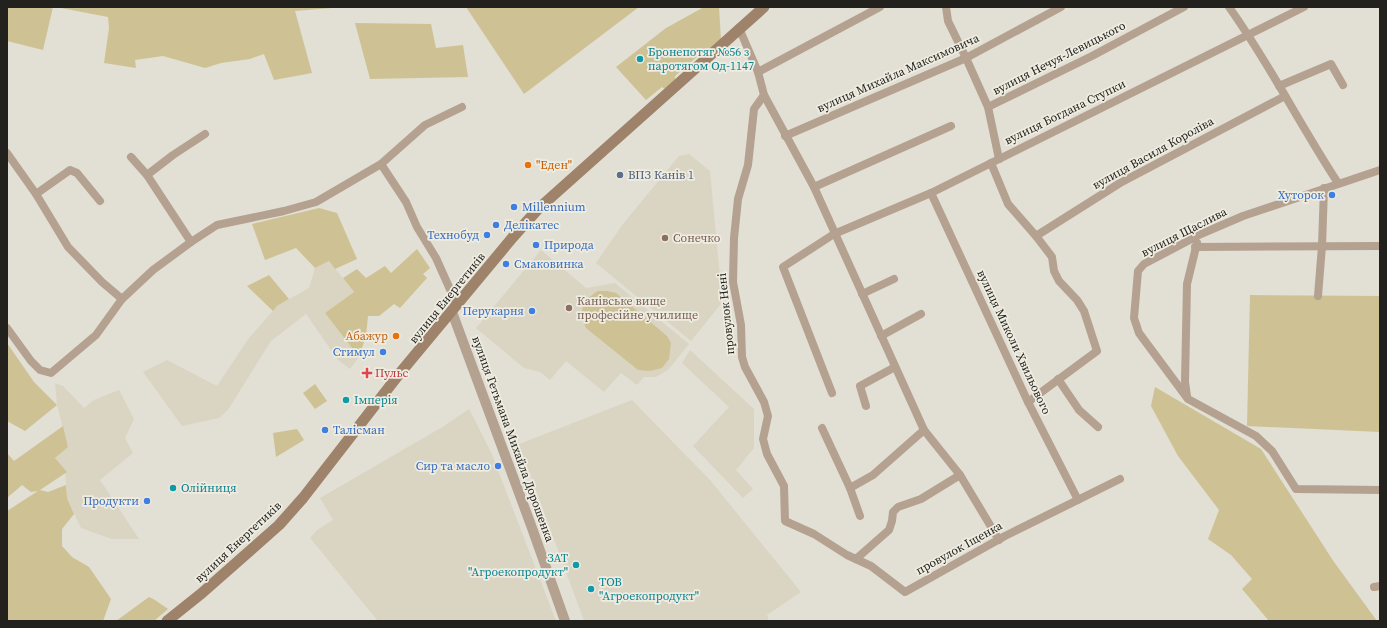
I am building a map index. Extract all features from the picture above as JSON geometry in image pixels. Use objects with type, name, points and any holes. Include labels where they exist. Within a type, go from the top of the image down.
[{"type":"main road","name":"вулиця Енергетиків","points":[[167,621],[208,588],[279,525],[303,498],[400,374],[513,237],[538,209],[602,154],[739,28],[764,7]]},
{"type":"street","points":[[758,72],[880,7]]},
{"type":"street","points":[[946,7],[948,21],[988,108],[999,159]]},
{"type":"street","name":"вулиця Михайла Максимовича","points":[[785,136],[966,58],[1061,7]]},
{"type":"street","name":"вулиця Нечуя-Левицького","points":[[988,108],[1092,56],[1184,7]]},
{"type":"street","points":[[1228,7],[1248,35],[1314,146],[1338,183]]},
{"type":"street","name":"вулиця Богдана Ступки","points":[[832,394],[783,267],[834,234],[931,193],[1304,7]]},
{"type":"street","points":[[739,28],[758,72],[764,95],[814,187],[924,430],[960,475],[999,540]]},
{"type":"street","points":[[1279,86],[1331,64],[1343,85]]},
{"type":"street","name":"провулок Нені","points":[[764,95],[754,109],[748,165],[738,199],[734,238],[733,282],[741,324],[742,357],[745,367],[764,402],[768,416],[763,440],[767,454],[784,486],[785,520]]},
{"type":"street","name":"вулиця Василя Короліва","points":[[1036,236],[1120,183],[1285,96]]},
{"type":"street","points":[[7,328],[31,361],[40,370],[51,373],[96,335],[122,299],[154,270],[191,242],[217,225],[284,212],[316,202],[381,164],[425,125],[462,107]]},
{"type":"street","points":[[814,187],[951,126]]},
{"type":"street","points":[[147,175],[173,155],[205,134]]},
{"type":"street","points":[[7,153],[36,194],[68,247],[102,282],[122,299]]},
{"type":"street","points":[[131,157],[147,175],[191,242]]},
{"type":"street","points":[[991,163],[1008,204],[1052,257],[1054,271],[1059,282],[1077,300],[1084,311],[1097,351],[1028,402]]},
{"type":"street","points":[[381,164],[406,202],[417,226],[436,258],[455,308]]},
{"type":"street","points":[[36,194],[70,170],[77,172],[100,201]]},
{"type":"street","name":"вулиця Щаслива","points":[[1188,399],[1139,333],[1134,318],[1138,271],[1144,264],[1201,234],[1243,216],[1380,170]]},
{"type":"street","points":[[1318,296],[1322,246],[1324,188]]},
{"type":"street","name":"вулиця Миколи Хвильового","points":[[931,193],[1028,402],[1078,500]]},
{"type":"street","points":[[1201,234],[1195,247],[1187,284],[1185,382],[1188,399],[1256,436],[1272,451],[1296,489],[1380,490]]},
{"type":"street","points":[[1195,247],[1380,246]]},
{"type":"street","points":[[862,294],[894,279]]},
{"type":"street","name":"вулиця Гетьмана Михайла Дорошенка","points":[[455,308],[565,621]]},
{"type":"street","points":[[881,336],[921,314]]},
{"type":"street","points":[[866,406],[860,386],[895,367]]},
{"type":"street","points":[[1058,379],[1079,410],[1098,427]]},
{"type":"street","points":[[822,428],[850,488],[860,516]]},
{"type":"street","points":[[850,488],[873,475],[924,430]]},
{"type":"street","points":[[856,559],[889,530],[893,512],[898,506],[921,499],[960,475]]},
{"type":"street","name":"провулок Іщенка","points":[[785,520],[814,534],[847,555],[871,566],[905,592],[999,540],[1120,479]]},
{"type":"shaded area","points":[[7,7],[53,7],[43,50],[7,41]]},
{"type":"shaded area","points":[[56,7],[344,7],[295,11],[312,73],[274,80],[264,54],[250,59],[221,63],[205,68],[163,56],[135,60],[136,68],[104,63],[109,28],[108,17]]},
{"type":"shaded area","points":[[466,7],[639,7],[524,94]]},
{"type":"shaded area","points":[[704,7],[719,7],[721,40],[705,54],[700,54],[675,76],[675,82],[665,89],[662,87],[646,100],[616,67],[666,28]]},
{"type":"shaded area","points":[[355,23],[431,24],[436,48],[463,45],[468,77],[370,79]]},
{"type":"shaded area","name":"Сонечко","points":[[689,154],[710,171],[722,299],[720,305],[691,341],[596,263],[623,224],[679,156]]},
{"type":"shaded area","points":[[319,208],[337,213],[357,259],[335,269],[329,261],[315,268],[296,248],[265,260],[252,224]]},
{"type":"shaded area","points":[[417,249],[430,268],[423,274],[427,278],[400,308],[394,304],[379,316],[368,316],[366,336],[359,357],[325,313],[354,292],[343,278],[357,269],[366,278],[385,266],[391,273]]},
{"type":"shaded area","name":"Канівське вище професійне училище","points":[[541,250],[586,288],[615,283],[689,344],[668,370],[656,377],[644,377],[637,385],[621,373],[604,392],[566,361],[550,380],[540,372],[524,368],[476,328]]},
{"type":"shaded area","points":[[329,261],[354,292],[325,313],[359,357],[350,369],[338,360],[306,314],[271,341],[228,410],[219,418],[182,426],[143,372],[167,360],[217,386],[249,338],[277,306],[309,288],[315,268]]},
{"type":"shaded area","points":[[269,275],[289,299],[277,306],[273,311],[247,286]]},
{"type":"shaded area","points":[[598,291],[616,293],[667,336],[671,343],[669,359],[662,368],[650,371],[638,370],[586,328],[582,316],[583,306],[588,298]]},
{"type":"shaded area","points":[[1250,295],[1380,296],[1380,432],[1247,426]]},
{"type":"shaded area","points":[[7,343],[34,382],[57,405],[25,431],[7,421]]},
{"type":"shaded area","points":[[690,350],[754,409],[754,448],[736,470],[753,489],[743,498],[693,446],[729,407],[682,363]]},
{"type":"shaded area","points":[[55,383],[63,386],[84,408],[94,400],[119,390],[134,419],[125,438],[133,453],[100,480],[139,539],[112,539],[81,528],[67,498],[65,470],[55,458],[68,447],[57,405]]},
{"type":"shaded area","points":[[315,384],[327,401],[315,409],[303,393]]},
{"type":"shaded area","points":[[1155,387],[1261,449],[1334,562],[1377,621],[1269,621],[1242,589],[1252,579],[1231,555],[1208,539],[1219,510],[1178,456],[1151,406]]},
{"type":"shaded area","points":[[632,400],[710,480],[801,592],[767,615],[769,621],[584,621],[519,444]]},
{"type":"shaded area","points":[[469,409],[491,452],[556,621],[378,621],[310,538],[317,530],[333,520],[320,498],[444,426]]},
{"type":"shaded area","points":[[63,426],[68,447],[55,458],[67,472],[40,490],[48,492],[66,485],[67,498],[74,514],[62,529],[62,546],[72,557],[89,567],[111,599],[103,621],[7,621],[7,511],[38,491],[31,492],[22,485],[7,498],[7,453],[14,461]]},
{"type":"shaded area","points":[[297,429],[304,440],[276,457],[273,433]]},
{"type":"shaded area","points":[[149,597],[168,609],[154,621],[116,621]]},
{"type":"place","name":"Бронепотяг №56 з паротягом Од-1147","points":[[640,59]]},
{"type":"place","name":"\"Еден\"","points":[[528,165]]},
{"type":"place","name":"ВПЗ Канів 1","points":[[620,175]]},
{"type":"place","name":"Хуторок","points":[[1332,195]]},
{"type":"place","name":"Millennium","points":[[514,207]]},
{"type":"place","name":"Делікатес","points":[[496,225]]},
{"type":"place","name":"Технобуд","points":[[487,235]]},
{"type":"place","name":"Сонечко","points":[[665,238]]},
{"type":"place","name":"Природа","points":[[536,245]]},
{"type":"place","name":"Смаковинка","points":[[506,264]]},
{"type":"place","name":"Канівське вище професійне училище","points":[[569,308]]},
{"type":"place","name":"Перукарня","points":[[532,311]]},
{"type":"place","name":"Абажур","points":[[396,336]]},
{"type":"place","name":"Стимул","points":[[383,352]]},
{"type":"place","name":"Пульс","points":[[367,373]]},
{"type":"place","name":"Імперія","points":[[346,400]]},
{"type":"place","name":"Талісман","points":[[325,430]]},
{"type":"place","name":"Сир та масло","points":[[498,466]]},
{"type":"place","name":"Олійниця","points":[[173,488]]},
{"type":"place","name":"Продукти","points":[[147,501]]},
{"type":"place","name":"ЗАТ \"Агроекопродукт\"","points":[[576,565]]},
{"type":"place","name":"ТОВ \"Агроекопродукт\"","points":[[591,589]]}]
